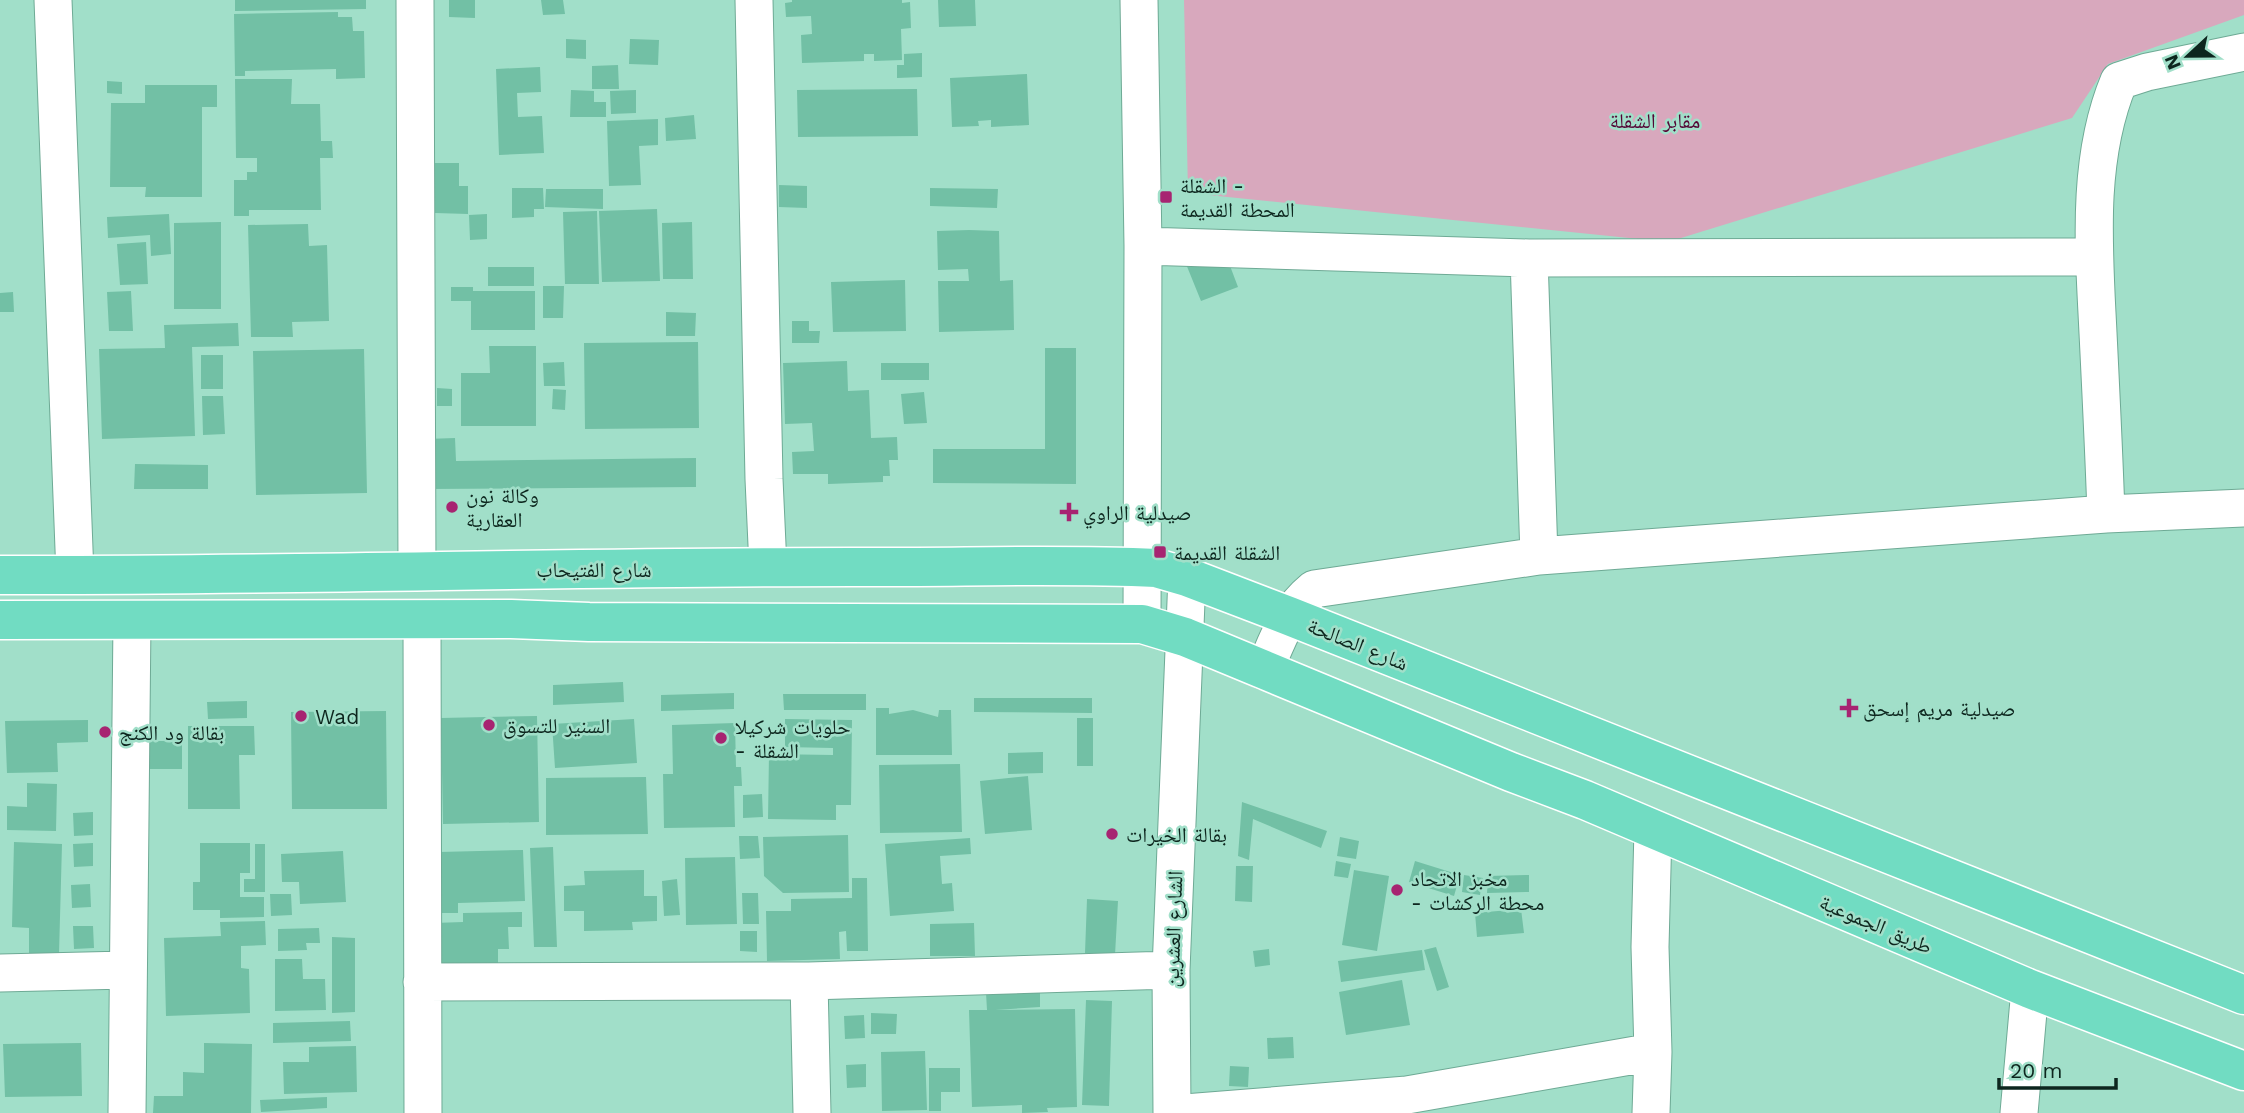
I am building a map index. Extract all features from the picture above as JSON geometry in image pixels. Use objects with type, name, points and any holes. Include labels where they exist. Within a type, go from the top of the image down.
[{"type":"main road","name":"شارع الفتيحاب","points":[[0,575],[768,567],[1143,567],[1168,570],[1186,577]]},
{"type":"main road","name":"شارع الصالحة","points":[[1186,577],[2244,995]]},
{"type":"main road","points":[[0,620],[422,619],[1142,624],[1185,637],[1264,671]]},
{"type":"main road","name":"طريق الجموعية","points":[[1264,671],[1653,828],[2030,989],[2244,1071]]},
{"type":"street","points":[[53,0],[75,575]]},
{"type":"street","points":[[415,0],[417,570]]},
{"type":"street","points":[[754,0],[768,567]]},
{"type":"street","points":[[1139,0],[1143,246],[1142,624]]},
{"type":"street","points":[[2106,514],[2094,257],[2096,177],[2101,133],[2109,106],[2119,81],[2147,72],[2244,52]]},
{"type":"street","points":[[1143,246],[1528,258],[2094,257]]},
{"type":"street","points":[[1528,258],[1539,556]]},
{"type":"street","points":[[1264,671],[1289,616],[1298,603],[1314,589],[1539,556],[2106,514],[2244,508]]},
{"type":"street","name":"الشارع العشرين","points":[[1172,1113],[1171,970],[1186,577]]},
{"type":"street","points":[[422,619],[423,1113]]},
{"type":"street","points":[[127,1113],[132,620]]},
{"type":"street","points":[[1651,1113],[1653,1052],[1650,947],[1653,828]]},
{"type":"street","points":[[0,973],[127,970]]},
{"type":"street","points":[[422,982],[809,981],[1171,970]]},
{"type":"street","points":[[809,981],[812,1113]]},
{"type":"street","points":[[2019,1113],[2030,989]]},
{"type":"street","points":[[1185,1113],[1407,1095],[1653,1052]]},
{"type":"green space","name":"مقابر الشقلة","points":[[1184,0],[2244,0],[2244,15],[2108,64],[2072,118],[1668,242],[1188,193]]},
{"type":"building","points":[[235,0],[366,0],[366,9],[235,11]]},
{"type":"building","points":[[449,0],[475,0],[475,18],[449,17]]},
{"type":"building","points":[[541,0],[563,0],[565,14],[543,15]]},
{"type":"building","points":[[792,0],[910,2],[911,28],[901,29],[902,60],[874,61],[874,54],[864,54],[864,61],[802,63],[801,35],[812,34],[811,16],[786,17],[785,3]]},
{"type":"building","points":[[938,0],[975,0],[976,26],[939,27]]},
{"type":"building","points":[[338,12],[338,17],[352,17],[353,31],[364,31],[365,78],[336,79],[336,69],[245,71],[245,76],[235,76],[234,14]]},
{"type":"building","points":[[566,39],[586,40],[586,59],[566,58]]},
{"type":"building","points":[[630,39],[659,40],[658,65],[629,64]]},
{"type":"building","points":[[922,53],[922,77],[897,78],[897,65],[904,65],[904,54]]},
{"type":"building","points":[[618,65],[619,89],[592,89],[592,66]]},
{"type":"building","points":[[540,67],[541,92],[517,93],[518,117],[542,116],[544,153],[499,155],[496,69]]},
{"type":"building","points":[[1027,74],[1029,125],[991,127],[991,120],[978,121],[979,126],[952,127],[950,78]]},
{"type":"building","points":[[235,79],[292,79],[291,104],[320,104],[321,141],[332,141],[333,158],[320,158],[321,210],[249,210],[249,216],[234,216],[234,180],[247,180],[247,172],[257,172],[257,158],[236,158]]},
{"type":"building","points":[[107,81],[122,82],[122,94],[107,93]]},
{"type":"building","points":[[145,85],[217,85],[217,107],[202,107],[202,197],[145,197],[146,187],[110,187],[111,103],[145,103]]},
{"type":"building","points":[[917,89],[918,136],[798,137],[797,90]]},
{"type":"building","points":[[571,90],[594,91],[594,102],[606,102],[606,117],[570,117]]},
{"type":"building","points":[[636,90],[636,113],[611,114],[610,91]]},
{"type":"building","points":[[694,115],[696,139],[666,141],[665,118]]},
{"type":"building","points":[[658,119],[658,145],[639,146],[641,185],[609,186],[607,121]]},
{"type":"building","points":[[435,163],[459,163],[459,186],[468,186],[468,214],[435,213]]},
{"type":"building","points":[[779,185],[807,186],[807,208],[779,207]]},
{"type":"building","points":[[512,188],[543,188],[544,209],[534,209],[534,217],[512,218]]},
{"type":"building","points":[[930,188],[998,189],[997,208],[930,206]]},
{"type":"building","points":[[546,189],[603,189],[603,209],[545,207]]},
{"type":"building","points":[[657,209],[660,281],[602,282],[599,211]]},
{"type":"building","points":[[597,211],[599,284],[565,284],[563,212]]},
{"type":"building","points":[[169,214],[171,254],[151,256],[150,235],[108,238],[107,217]]},
{"type":"building","points":[[487,214],[487,239],[470,240],[469,215]]},
{"type":"building","points":[[221,222],[221,309],[174,309],[174,223]]},
{"type":"building","points":[[692,222],[693,279],[663,279],[662,223]]},
{"type":"building","points":[[308,224],[309,246],[327,245],[329,321],[292,322],[293,337],[251,337],[248,225]]},
{"type":"building","points":[[937,231],[999,231],[1000,281],[1013,280],[1014,330],[939,332],[938,281],[969,281],[968,269],[938,270]]},
{"type":"building","points":[[146,242],[148,284],[120,285],[117,244]]},
{"type":"building","points":[[1224,250],[1238,287],[1201,301],[1186,264]]},
{"type":"building","points":[[488,267],[534,267],[534,286],[488,286]]},
{"type":"building","points":[[905,280],[906,331],[833,332],[831,282]]},
{"type":"building","points":[[543,286],[564,286],[563,318],[543,318]]},
{"type":"building","points":[[451,287],[473,287],[473,291],[535,291],[535,330],[471,330],[471,301],[451,301]]},
{"type":"building","points":[[131,291],[133,331],[109,331],[107,292]]},
{"type":"building","points":[[13,292],[14,312],[0,312],[0,293]]},
{"type":"building","points":[[666,312],[696,313],[695,336],[666,336]]},
{"type":"building","points":[[792,321],[809,321],[809,331],[820,331],[819,343],[792,343]]},
{"type":"building","points":[[238,323],[239,346],[192,347],[195,436],[102,439],[99,349],[165,348],[164,325]]},
{"type":"building","points":[[698,342],[699,428],[585,429],[584,343]]},
{"type":"building","points":[[489,346],[536,346],[536,426],[461,426],[461,373],[490,373]]},
{"type":"building","points":[[1045,348],[1076,348],[1076,484],[933,483],[933,449],[1045,449]]},
{"type":"building","points":[[364,349],[367,493],[256,495],[253,351]]},
{"type":"building","points":[[201,355],[223,355],[223,389],[201,389]]},
{"type":"building","points":[[847,361],[848,391],[869,390],[871,438],[897,437],[898,460],[889,460],[890,476],[883,476],[883,482],[828,484],[828,474],[793,474],[792,452],[814,451],[812,423],[785,424],[783,363]]},
{"type":"building","points":[[564,362],[565,386],[544,386],[543,363]]},
{"type":"building","points":[[881,363],[929,363],[929,380],[881,380]]},
{"type":"building","points":[[437,388],[452,389],[452,406],[437,406]]},
{"type":"building","points":[[553,389],[566,390],[565,410],[552,409]]},
{"type":"building","points":[[924,392],[927,423],[904,424],[901,394]]},
{"type":"building","points":[[202,396],[223,396],[225,434],[203,435]]},
{"type":"building","points":[[455,438],[456,461],[696,458],[696,487],[427,489],[426,439]]},
{"type":"building","points":[[135,464],[208,465],[208,489],[134,489]]},
{"type":"building","points":[[623,682],[624,702],[553,705],[553,685]]},
{"type":"building","points":[[734,693],[734,709],[661,711],[661,695]]},
{"type":"building","points":[[783,694],[866,694],[866,710],[784,710]]},
{"type":"building","points":[[974,698],[1092,698],[1092,713],[974,712]]},
{"type":"building","points":[[247,701],[247,718],[208,719],[207,702]]},
{"type":"building","points":[[876,708],[889,708],[889,714],[913,710],[938,717],[939,710],[951,710],[952,755],[876,755]]},
{"type":"building","points":[[386,711],[387,809],[292,809],[291,712]]},
{"type":"building","points":[[537,716],[539,822],[443,824],[441,718]]},
{"type":"building","points":[[1077,718],[1093,718],[1093,766],[1077,766]]},
{"type":"building","points":[[634,719],[637,763],[555,768],[552,724]]},
{"type":"building","points":[[785,719],[852,720],[851,805],[836,805],[836,820],[768,819],[769,754],[833,755],[833,748],[785,747]]},
{"type":"building","points":[[88,720],[88,742],[57,743],[58,772],[7,773],[5,721]]},
{"type":"building","points":[[735,723],[736,767],[741,767],[742,786],[734,786],[735,827],[664,828],[663,774],[673,774],[672,725]]},
{"type":"building","points":[[188,726],[254,726],[255,755],[239,755],[240,809],[188,809]]},
{"type":"building","points":[[150,741],[182,741],[182,769],[150,769]]},
{"type":"building","points":[[1043,752],[1043,773],[1008,774],[1008,753]]},
{"type":"building","points":[[960,764],[962,832],[880,833],[879,765]]},
{"type":"building","points":[[1028,776],[1032,830],[985,834],[980,781]]},
{"type":"building","points":[[646,777],[648,834],[546,835],[546,778]]},
{"type":"building","points":[[27,783],[57,784],[56,831],[7,830],[7,806],[27,807]]},
{"type":"building","points":[[762,794],[763,817],[743,818],[743,795]]},
{"type":"building","points":[[1242,802],[1327,831],[1321,848],[1253,819],[1249,860],[1238,856]]},
{"type":"building","points":[[93,812],[93,835],[74,836],[73,813]]},
{"type":"building","points":[[848,835],[849,892],[783,893],[764,876],[763,837]]},
{"type":"building","points":[[739,836],[758,836],[760,858],[740,859]]},
{"type":"building","points":[[1340,837],[1359,841],[1356,859],[1337,856]]},
{"type":"building","points":[[970,838],[971,854],[940,856],[942,884],[952,883],[954,911],[890,916],[885,844]]},
{"type":"building","points":[[14,842],[62,844],[59,954],[29,953],[29,928],[12,927]]},
{"type":"building","points":[[93,843],[93,866],[74,867],[73,844]]},
{"type":"building","points":[[200,843],[250,843],[250,873],[240,873],[240,897],[264,897],[264,917],[220,918],[220,910],[193,910],[193,882],[200,882]]},
{"type":"building","points":[[255,844],[265,844],[265,892],[244,892],[244,879],[255,879]]},
{"type":"building","points":[[553,847],[557,947],[534,947],[530,848]]},
{"type":"building","points":[[523,850],[525,901],[458,903],[458,913],[431,913],[439,852]]},
{"type":"building","points":[[343,851],[346,902],[300,904],[299,882],[282,882],[281,854]]},
{"type":"building","points":[[735,857],[737,924],[686,925],[685,858]]},
{"type":"building","points":[[1336,861],[1351,864],[1348,878],[1334,876]]},
{"type":"building","points":[[1415,861],[1460,875],[1454,896],[1409,882]]},
{"type":"building","points":[[1236,866],[1253,866],[1252,902],[1235,901]]},
{"type":"building","points":[[644,870],[644,896],[657,896],[657,921],[632,922],[633,930],[584,931],[584,911],[564,911],[564,886],[585,885],[584,871]]},
{"type":"building","points":[[1354,870],[1389,876],[1377,951],[1342,945]]},
{"type":"building","points":[[1464,875],[1483,878],[1480,895],[1462,892]]},
{"type":"building","points":[[1529,875],[1529,892],[1487,893],[1488,876]]},
{"type":"building","points":[[852,878],[867,878],[868,951],[847,951],[846,931],[839,932],[840,959],[767,961],[766,911],[791,911],[791,899],[852,898]]},
{"type":"building","points":[[677,879],[680,915],[664,916],[662,881]]},
{"type":"building","points":[[90,884],[91,907],[72,908],[71,885]]},
{"type":"building","points":[[742,893],[758,893],[759,924],[743,924]]},
{"type":"building","points":[[270,894],[291,894],[292,915],[271,916]]},
{"type":"building","points":[[1087,899],[1118,901],[1115,955],[1085,953]]},
{"type":"building","points":[[1521,909],[1524,933],[1477,937],[1475,913]]},
{"type":"building","points":[[522,912],[522,927],[508,927],[509,949],[498,949],[498,966],[434,967],[434,923],[463,922],[463,913]]},
{"type":"building","points":[[265,921],[266,945],[241,946],[241,968],[249,969],[250,1013],[166,1016],[164,938],[221,936],[220,922]]},
{"type":"building","points":[[974,923],[975,956],[930,956],[930,924]]},
{"type":"building","points":[[73,926],[93,926],[94,948],[74,949]]},
{"type":"building","points":[[319,928],[320,943],[306,943],[307,950],[278,951],[278,929]]},
{"type":"building","points":[[740,931],[757,931],[757,952],[740,951]]},
{"type":"building","points":[[332,937],[355,938],[355,1012],[332,1013]]},
{"type":"building","points":[[1436,947],[1449,987],[1437,991],[1424,950]]},
{"type":"building","points":[[1269,949],[1270,965],[1255,967],[1253,951]]},
{"type":"building","points":[[1422,950],[1425,970],[1341,982],[1338,961]]},
{"type":"building","points":[[275,959],[302,959],[303,979],[325,979],[326,1010],[275,1011]]},
{"type":"building","points":[[1402,980],[1410,1025],[1346,1035],[1339,992]]},
{"type":"building","points":[[1040,992],[1040,1007],[995,1010],[1075,1009],[1077,1107],[1047,1108],[1048,1112],[1022,1113],[1022,1105],[972,1107],[969,1010],[987,1010],[986,993]]},
{"type":"building","points":[[1086,1000],[1112,1001],[1109,1106],[1082,1105]]},
{"type":"building","points":[[871,1013],[897,1014],[896,1034],[871,1034]]},
{"type":"building","points":[[864,1015],[865,1038],[845,1039],[844,1016]]},
{"type":"building","points":[[350,1021],[351,1041],[273,1043],[273,1023]]},
{"type":"building","points":[[1293,1037],[1294,1058],[1268,1059],[1267,1038]]},
{"type":"building","points":[[81,1043],[82,1096],[5,1097],[3,1044]]},
{"type":"building","points":[[204,1043],[252,1044],[251,1113],[153,1113],[154,1096],[183,1096],[183,1072],[204,1073]]},
{"type":"building","points":[[356,1046],[357,1092],[284,1094],[283,1062],[309,1062],[309,1047]]},
{"type":"building","points":[[925,1051],[927,1110],[882,1111],[881,1052]]},
{"type":"building","points":[[866,1064],[866,1087],[847,1088],[846,1065]]},
{"type":"building","points":[[1230,1066],[1249,1067],[1248,1087],[1229,1086]]},
{"type":"building","points":[[929,1068],[960,1068],[960,1092],[941,1092],[941,1111],[929,1111]]},
{"type":"building","points":[[327,1097],[327,1108],[261,1112],[260,1100]]},
{"type":"place","name":"الشقلة - المحطة القديمة","points":[[1166,197]]},
{"type":"place","name":"وكالة نون العقارية","points":[[452,507]]},
{"type":"place","name":"صيدلية الراوي","points":[[1069,512]]},
{"type":"place","name":"الشقلة القديمة","points":[[1160,552]]},
{"type":"place","name":"صيدلية مريم إسحق","points":[[1849,708]]},
{"type":"place","name":"Wad","points":[[301,716]]},
{"type":"place","name":"السنير للتسوق","points":[[489,725]]},
{"type":"place","name":"بقالة ود الكنج","points":[[105,732]]},
{"type":"place","name":"حلويات شركيلا - الشقلة","points":[[721,738]]},
{"type":"place","name":"بقالة الخيرات","points":[[1112,834]]},
{"type":"place","name":"مخبز الاتحاد - محطة الركشات","points":[[1397,890]]}]
